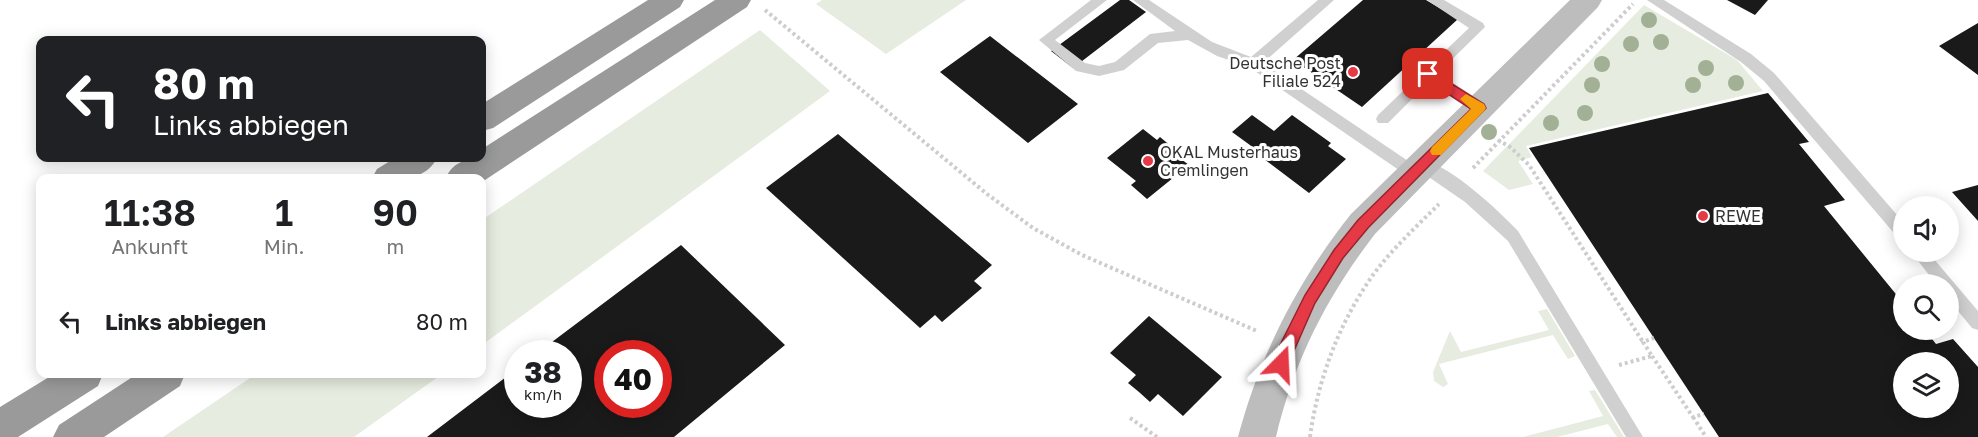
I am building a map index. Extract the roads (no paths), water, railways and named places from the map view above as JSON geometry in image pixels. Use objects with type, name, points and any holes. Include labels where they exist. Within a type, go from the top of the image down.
[{"type":"highway","points":[[486,116],[670,0]]},
{"type":"highway","points":[[469,174],[750,4]]},
{"type":"highway","points":[[395,174],[414,162]]},
{"type":"highway","points":[[0,428],[79,378]]},
{"type":"highway","points":[[72,437],[161,378]]},
{"type":"street","points":[[1257,437],[1287,345],[1310,299],[1338,254],[1363,224],[1588,0]]},
{"type":"lane","points":[[1100,0],[1046,40],[1081,67],[1099,71],[1119,66],[1155,38],[1190,35]]},
{"type":"lane","points":[[1140,0],[1190,35],[1224,54],[1253,63],[1419,169],[1458,186],[1489,210],[1513,236],[1635,437]]},
{"type":"lane","points":[[1253,63],[1327,0]]},
{"type":"lane","points":[[1383,119],[1478,27],[1434,0]]},
{"type":"lane","points":[[1654,0],[1746,58],[1769,77],[1893,221]]},
{"type":"lane","points":[[1428,74],[1480,108]]},
{"type":"lane","points":[[1927,262],[1937,274]]},
{"type":"lane","points":[[1959,300],[1978,323]]},
{"type":"place","name":"Deutsche Post Filiale 524","points":[[1353,72]]},
{"type":"place","name":"OKAL Musterhaus Cremlingen","points":[[1148,161]]},
{"type":"place","name":"REWE","points":[[1703,216]]}]
